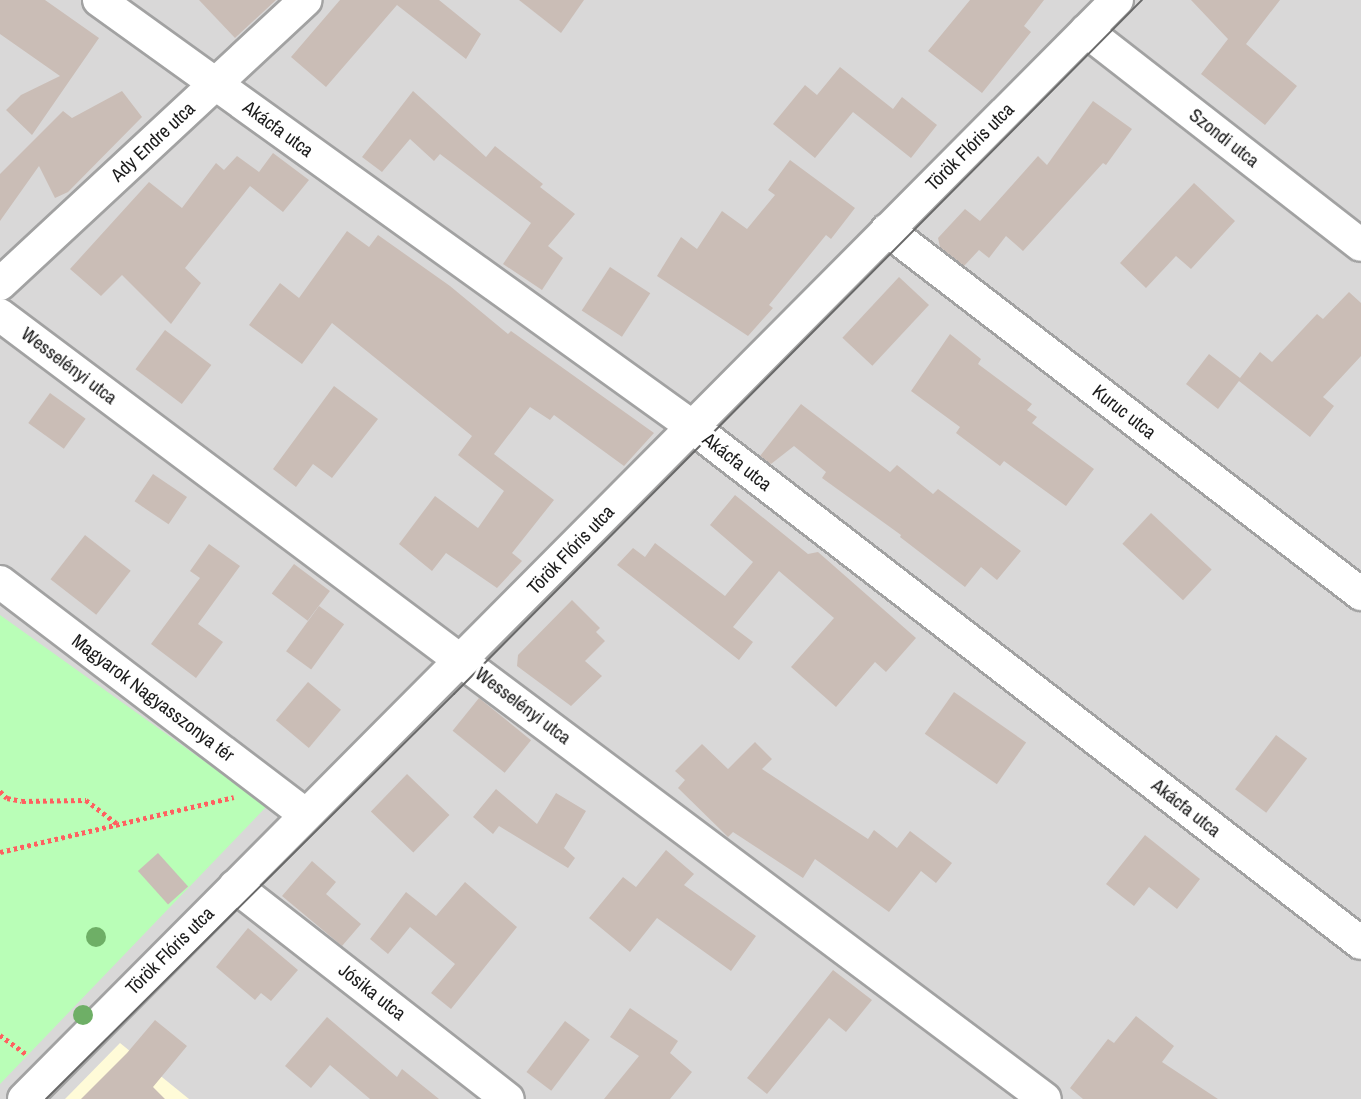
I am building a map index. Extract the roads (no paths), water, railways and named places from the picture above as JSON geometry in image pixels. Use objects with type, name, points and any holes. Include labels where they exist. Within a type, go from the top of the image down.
[{"type":"street","name":"Akácfa utca","points":[[99,0],[692,426],[1361,943]]},
{"type":"street","name":"Ady Endre utca","points":[[0,284],[306,0]]},
{"type":"street","name":"Török Flóris utca","points":[[24,1099],[1117,0]]},
{"type":"street","name":"Szondi utca","points":[[1086,31],[1361,244]]},
{"type":"street","name":"Kuruc utca","points":[[887,230],[1361,594]]},
{"type":"street","name":"Wesselényi utca","points":[[0,315],[1045,1099]]},
{"type":"street","name":"Magyarok Nagyasszonya tér","points":[[0,582],[305,814]]},
{"type":"street","name":"Jósika utca","points":[[235,886],[509,1099]]},
{"type":"tram line","points":[[46,1099],[454,694],[1142,0]]}]
